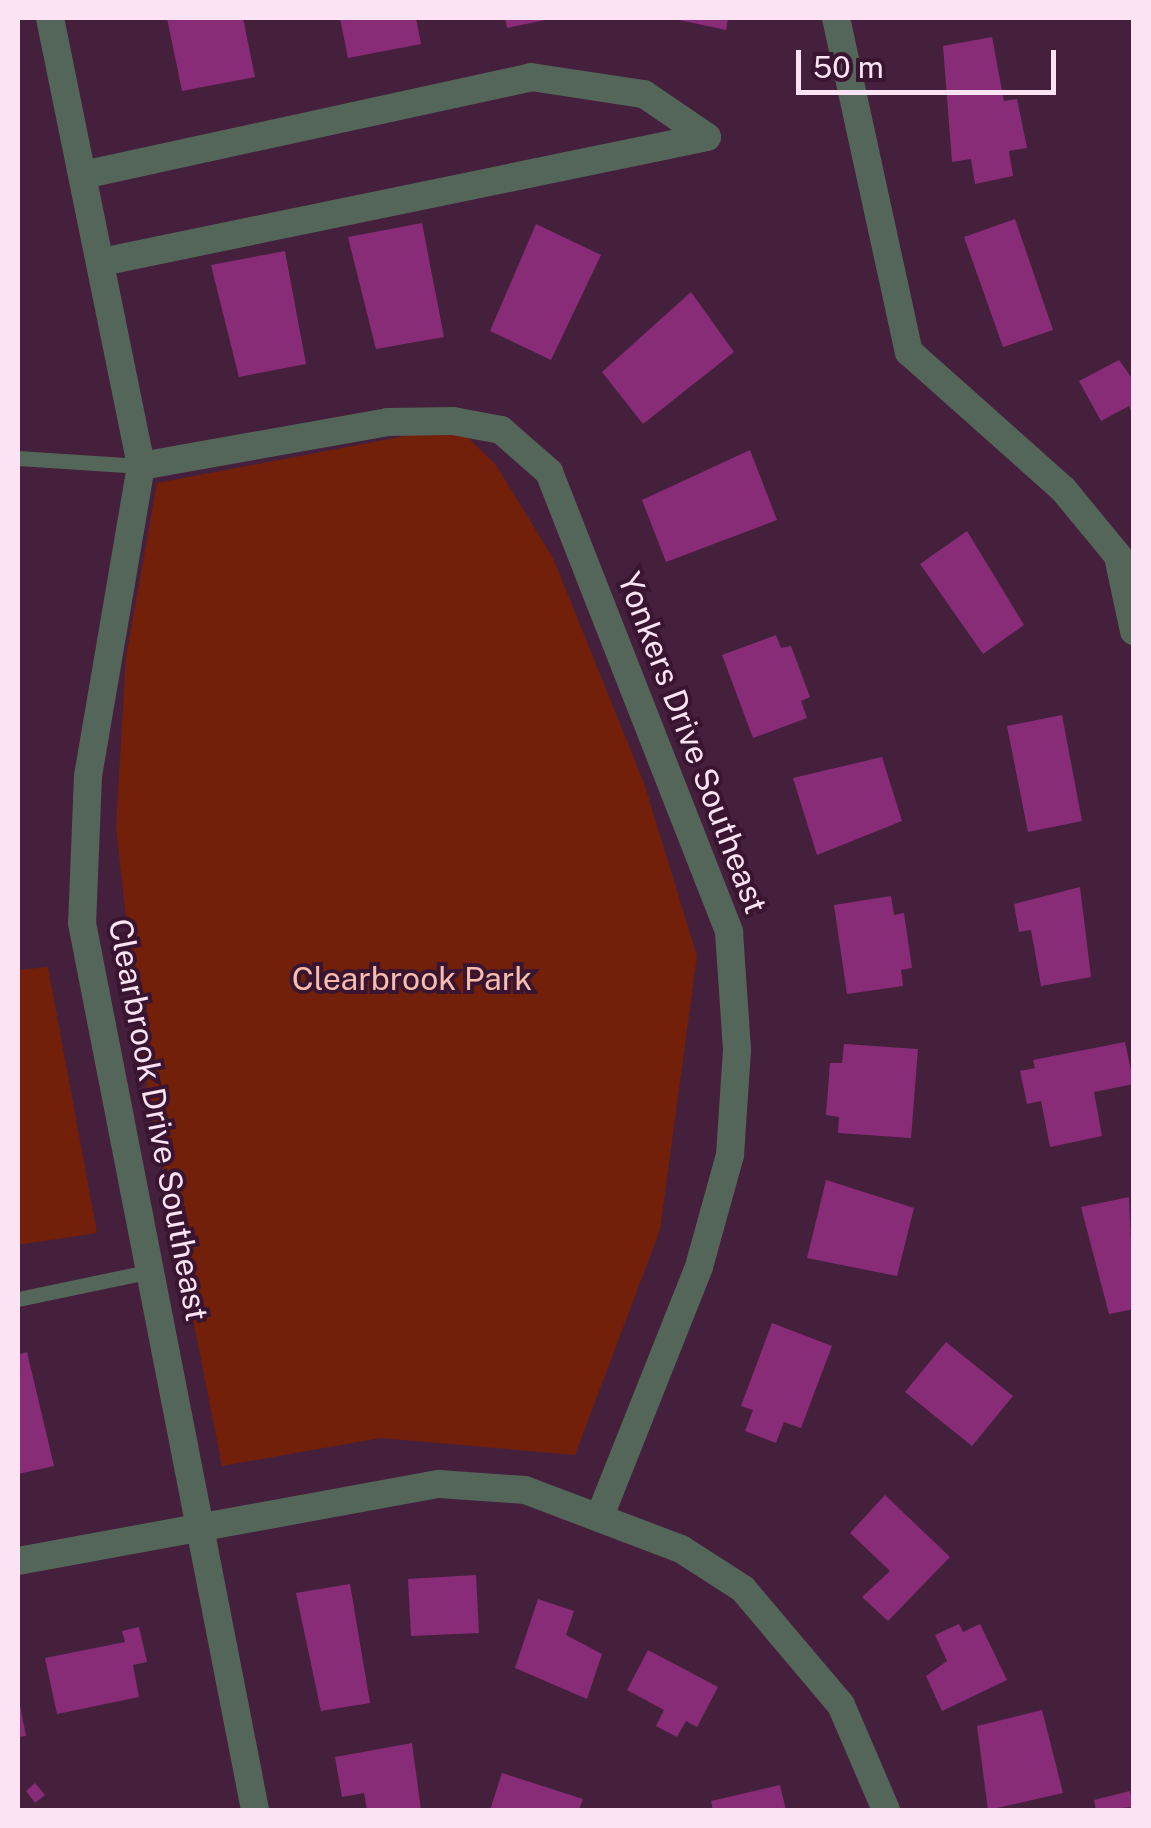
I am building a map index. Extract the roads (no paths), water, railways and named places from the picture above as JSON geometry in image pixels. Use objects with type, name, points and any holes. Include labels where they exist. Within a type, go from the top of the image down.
[{"type":"street","name":"Clearbrook Drive Southeast","points":[[50,18],[141,466],[81,849],[82,923],[256,1810]]},
{"type":"street","points":[[836,18],[909,352],[1063,489],[1118,556],[1134,631]]},
{"type":"street","points":[[83,175],[531,77],[644,94],[706,137],[102,262]]},
{"type":"street","name":"Yonkers Drive Southeast","points":[[141,466],[388,422],[453,421],[501,430],[549,472],[729,932],[738,1050],[730,1156],[699,1267],[601,1513]]},
{"type":"street","points":[[18,1561],[439,1484],[525,1490],[601,1513],[743,1589],[841,1705],[886,1810]]},
{"type":"lane","points":[[18,458],[141,466]]},
{"type":"lane","points":[[18,1299],[152,1271]]},
{"type":"park label","name":"Clearbrook Park","points":[[412,979]]}]
